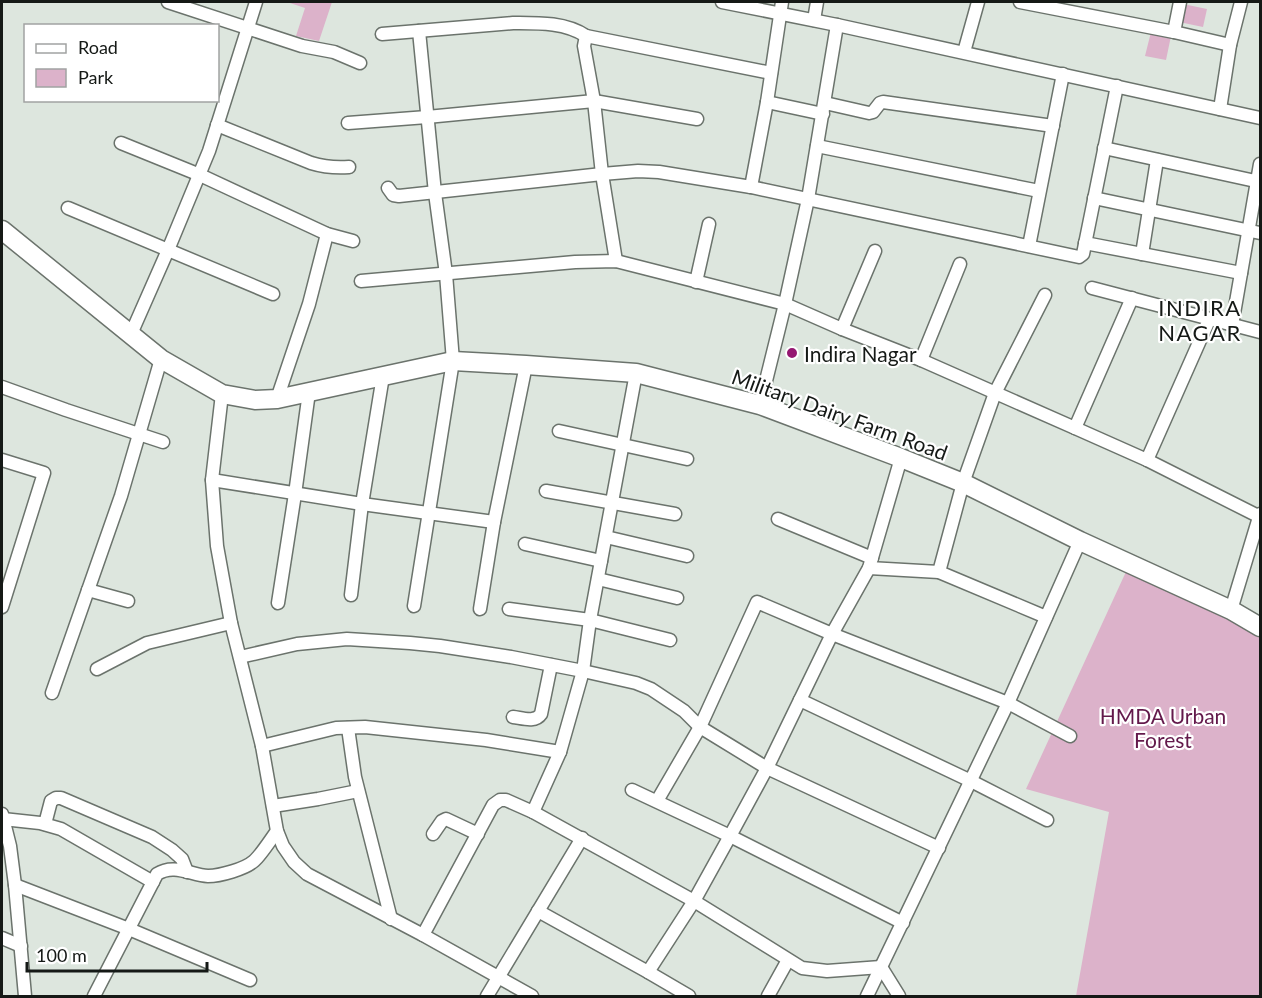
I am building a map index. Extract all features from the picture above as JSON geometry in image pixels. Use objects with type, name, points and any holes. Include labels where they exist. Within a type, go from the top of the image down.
[{"type":"main road","name":"Military Dairy Farm Road","points":[[2,230],[160,359],[222,394],[255,400],[277,399],[453,361],[636,373],[760,405],[902,458],[963,483],[1231,610],[1260,627]]},
{"type":"street","points":[[168,2],[302,46],[334,52],[360,63]]},
{"type":"street","points":[[131,334],[200,175],[256,2]]},
{"type":"street","points":[[722,2],[781,7],[814,20],[1260,118]]},
{"type":"street","points":[[814,20],[817,2]]},
{"type":"street","points":[[964,52],[978,2]]},
{"type":"street","points":[[1020,2],[1230,45]]},
{"type":"street","points":[[1174,32],[1180,2]]},
{"type":"street","points":[[1221,109],[1230,45],[1241,2]]},
{"type":"street","points":[[752,187],[781,7]]},
{"type":"street","points":[[382,34],[535,23],[574,29],[586,36],[771,73]]},
{"type":"street","points":[[760,405],[808,199],[837,25]]},
{"type":"street","points":[[414,606],[453,361],[446,274],[418,31]]},
{"type":"street","points":[[586,36],[584,46],[616,261]]},
{"type":"street","points":[[1029,246],[1064,74]]},
{"type":"street","points":[[388,189],[393,195],[399,196],[602,174],[659,172],[752,187],[1079,257],[1083,254],[1117,86]]},
{"type":"street","points":[[348,123],[594,101],[697,119]]},
{"type":"street","points":[[767,102],[869,113],[883,102],[1053,126]]},
{"type":"street","points":[[217,125],[311,164],[323,167],[350,167]]},
{"type":"street","points":[[121,144],[200,175],[327,234],[353,241]]},
{"type":"street","points":[[818,146],[1039,191]]},
{"type":"street","points":[[1104,148],[1259,182]]},
{"type":"street","points":[[1142,254],[1157,160]]},
{"type":"street","points":[[1232,325],[1241,273],[1255,232],[1260,164]]},
{"type":"street","points":[[1094,198],[1255,232]]},
{"type":"street","points":[[68,208],[273,294]]},
{"type":"street","points":[[696,282],[709,224]]},
{"type":"street","points":[[277,399],[309,304],[327,234]]},
{"type":"street","points":[[1085,243],[1241,273]]},
{"type":"street","points":[[842,329],[875,251]]},
{"type":"street","points":[[362,281],[575,262],[616,261],[785,304],[921,360],[1075,428],[1260,515],[1231,610]]},
{"type":"street","points":[[921,360],[960,264]]},
{"type":"street","points":[[1092,288],[1260,332]]},
{"type":"street","points":[[939,572],[963,483],[995,393],[1045,295]]},
{"type":"street","points":[[1075,428],[1132,298]]},
{"type":"street","points":[[1147,460],[1209,320]]},
{"type":"street","points":[[52,693],[121,496],[160,359]]},
{"type":"street","points":[[480,609],[494,522],[526,364]]},
{"type":"street","points":[[533,812],[560,752],[584,671],[590,620],[636,373]]},
{"type":"street","points":[[351,595],[362,504],[383,376]]},
{"type":"street","points":[[2,387],[163,441]]},
{"type":"street","points":[[278,603],[309,392]]},
{"type":"street","points":[[222,394],[212,480],[216,546],[231,623],[262,746],[277,831],[284,846],[294,862],[307,874],[532,996]]},
{"type":"street","points":[[559,431],[687,459]]},
{"type":"street","points":[[648,972],[694,901],[767,768],[832,634],[870,563],[902,458]]},
{"type":"street","points":[[2,460],[44,473],[2,608]]},
{"type":"street","points":[[212,480],[494,522]]},
{"type":"street","points":[[546,491],[675,514]]},
{"type":"street","points":[[778,519],[870,563],[939,572],[1046,617]]},
{"type":"street","points":[[606,537],[687,556]]},
{"type":"street","points":[[867,996],[1008,703],[1080,540]]},
{"type":"street","points":[[525,544],[601,561]]},
{"type":"street","points":[[598,579],[677,598]]},
{"type":"street","points":[[88,590],[128,601]]},
{"type":"street","points":[[657,801],[700,728],[757,602],[1008,703],[1070,736]]},
{"type":"street","points":[[509,609],[590,620],[670,640]]},
{"type":"street","points":[[97,669],[147,643],[231,623]]},
{"type":"street","points":[[240,657],[297,644],[347,639],[440,646],[584,671],[636,683],[651,689],[684,711],[700,728],[767,768],[939,848]]},
{"type":"street","points":[[513,717],[534,720],[541,714],[550,665]]},
{"type":"street","points":[[800,700],[971,781],[1047,820]]},
{"type":"street","points":[[262,746],[336,728],[365,727],[486,740],[560,752]]},
{"type":"street","points":[[348,728],[358,791],[391,919]]},
{"type":"street","points":[[632,790],[730,836],[903,923]]},
{"type":"street","points":[[273,806],[358,791]]},
{"type":"street","points":[[45,824],[51,801],[61,798],[152,837],[182,859],[187,872]]},
{"type":"street","points":[[423,935],[493,805],[500,800],[506,800],[582,838],[694,901],[802,968],[827,971],[881,967]]},
{"type":"street","points":[[26,996],[15,885],[2,816],[61,829],[153,882]]},
{"type":"street","points":[[433,834],[446,819],[478,834]]},
{"type":"street","points":[[94,996],[158,874],[164,869],[209,876],[234,871],[254,861],[277,831]]},
{"type":"street","points":[[487,996],[582,838]]},
{"type":"street","points":[[15,885],[129,929],[250,980]]},
{"type":"street","points":[[538,911],[689,996]]},
{"type":"street","points":[[2,938],[21,946]]},
{"type":"street","points":[[768,996],[788,960]]},
{"type":"street","points":[[881,967],[898,996]]},
{"type":"green space","points":[[287,2],[332,2],[319,41],[296,36],[305,8]]},
{"type":"green space","points":[[1183,4],[1207,9],[1203,27],[1179,22]]},
{"type":"green space","points":[[1151,32],[1171,36],[1166,60],[1145,56]]},
{"type":"green space","name":"HMDA Urban Forest","points":[[1130,563],[1260,629],[1260,996],[1076,996],[1109,812],[1026,789]]},
{"type":"place","name":"Indira Nagar","points":[[792,353]]},
{"type":"district","name":"INDIRA NAGAR","points":[[1200,320]]}]
